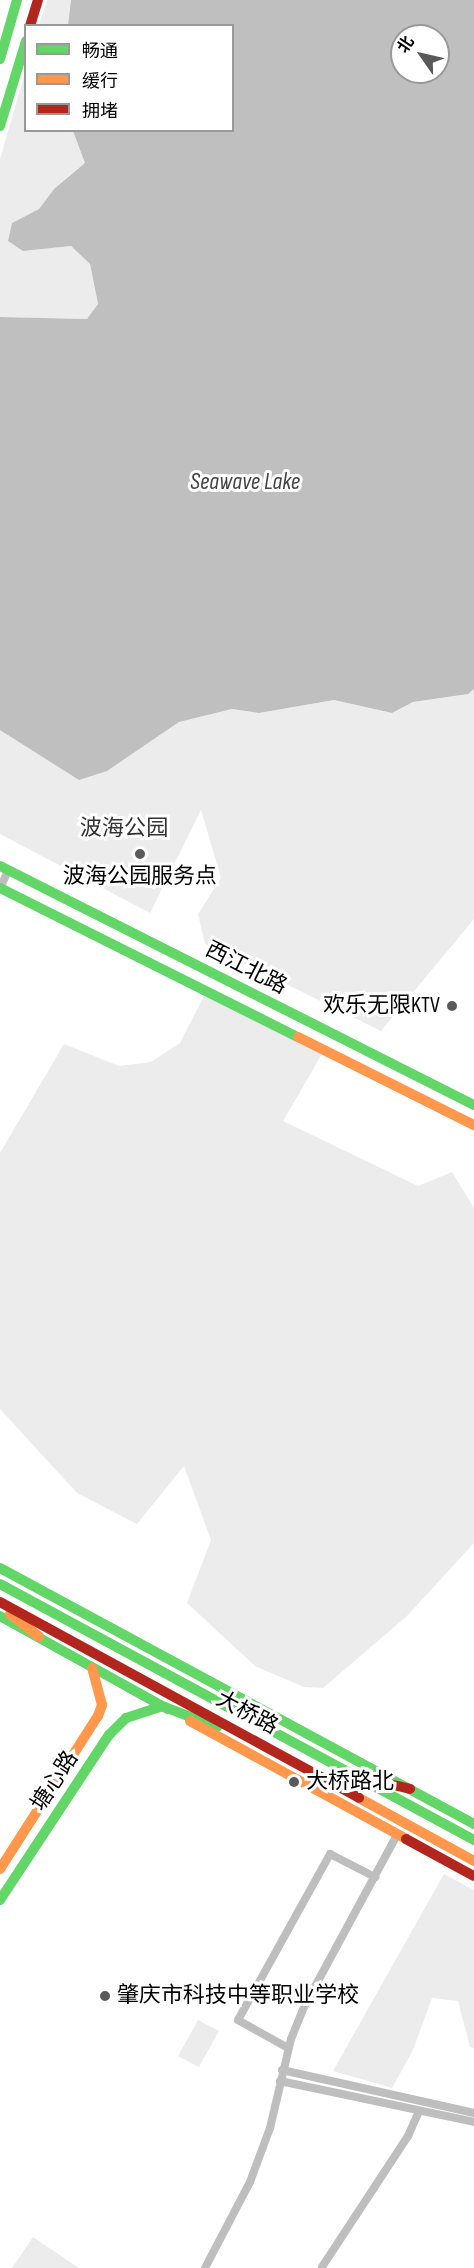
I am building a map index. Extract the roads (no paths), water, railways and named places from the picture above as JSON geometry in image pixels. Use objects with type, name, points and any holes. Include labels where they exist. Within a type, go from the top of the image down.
[{"type":"main road","points":[[0,59],[17,0]]},
{"type":"main road","points":[[31,24],[38,0]]},
{"type":"main road","points":[[0,126],[24,48]]},
{"type":"main road","name":"西江北路","points":[[4,868],[474,1105]]},
{"type":"main road","name":"西江北路","points":[[0,888],[474,1125]]},
{"type":"main road","points":[[435,1106],[443,1090]]},
{"type":"main road","points":[[0,1568],[474,1824]]},
{"type":"main road","name":"大桥路","points":[[0,1584],[474,1840]]},
{"type":"main road","points":[[0,1604],[39,1637]]},
{"type":"main road","name":"大桥路","points":[[0,1604],[257,1741],[474,1861]]},
{"type":"main road","points":[[0,1616],[474,1876]]},
{"type":"main road","name":"塘心路","points":[[0,1869],[98,1716],[102,1705],[92,1668]]},
{"type":"main road","points":[[162,1706],[257,1741]]},
{"type":"main road","name":"塘心路","points":[[0,1900],[109,1735],[126,1718],[162,1706]]},
{"type":"main road","points":[[357,1776],[410,1789]]},
{"type":"street","points":[[0,888],[4,868]]},
{"type":"street","points":[[205,2268],[250,2182],[270,2128],[288,2048],[305,2005],[397,1835]]},
{"type":"street","points":[[288,2048],[238,2020],[330,1854],[375,1877]]},
{"type":"street","points":[[282,2070],[474,2113]]},
{"type":"street","points":[[280,2081],[474,2122]]},
{"type":"street","points":[[322,2267],[408,2136],[419,2110]]},
{"type":"water","name":"Seawave Lake","points":[[71,0],[474,0],[474,689],[468,694],[413,702],[392,713],[334,700],[259,713],[232,709],[179,722],[107,771],[79,780],[0,730],[0,317],[87,319],[98,304],[90,264],[71,246],[23,251],[8,241],[12,223],[39,209],[54,189],[85,163],[73,132],[234,132],[234,24],[68,24]]},
{"type":"place","name":"波海公园服务点","points":[[140,854]]},
{"type":"place","name":"欢乐无限KTV","points":[[452,1006]]},
{"type":"place","name":"大桥路北","points":[[294,1782]]},
{"type":"place","name":"肇庆市科技中等职业学校","points":[[105,1996]]},
{"type":"park label","name":"波海公园","points":[[124,829]]}]
